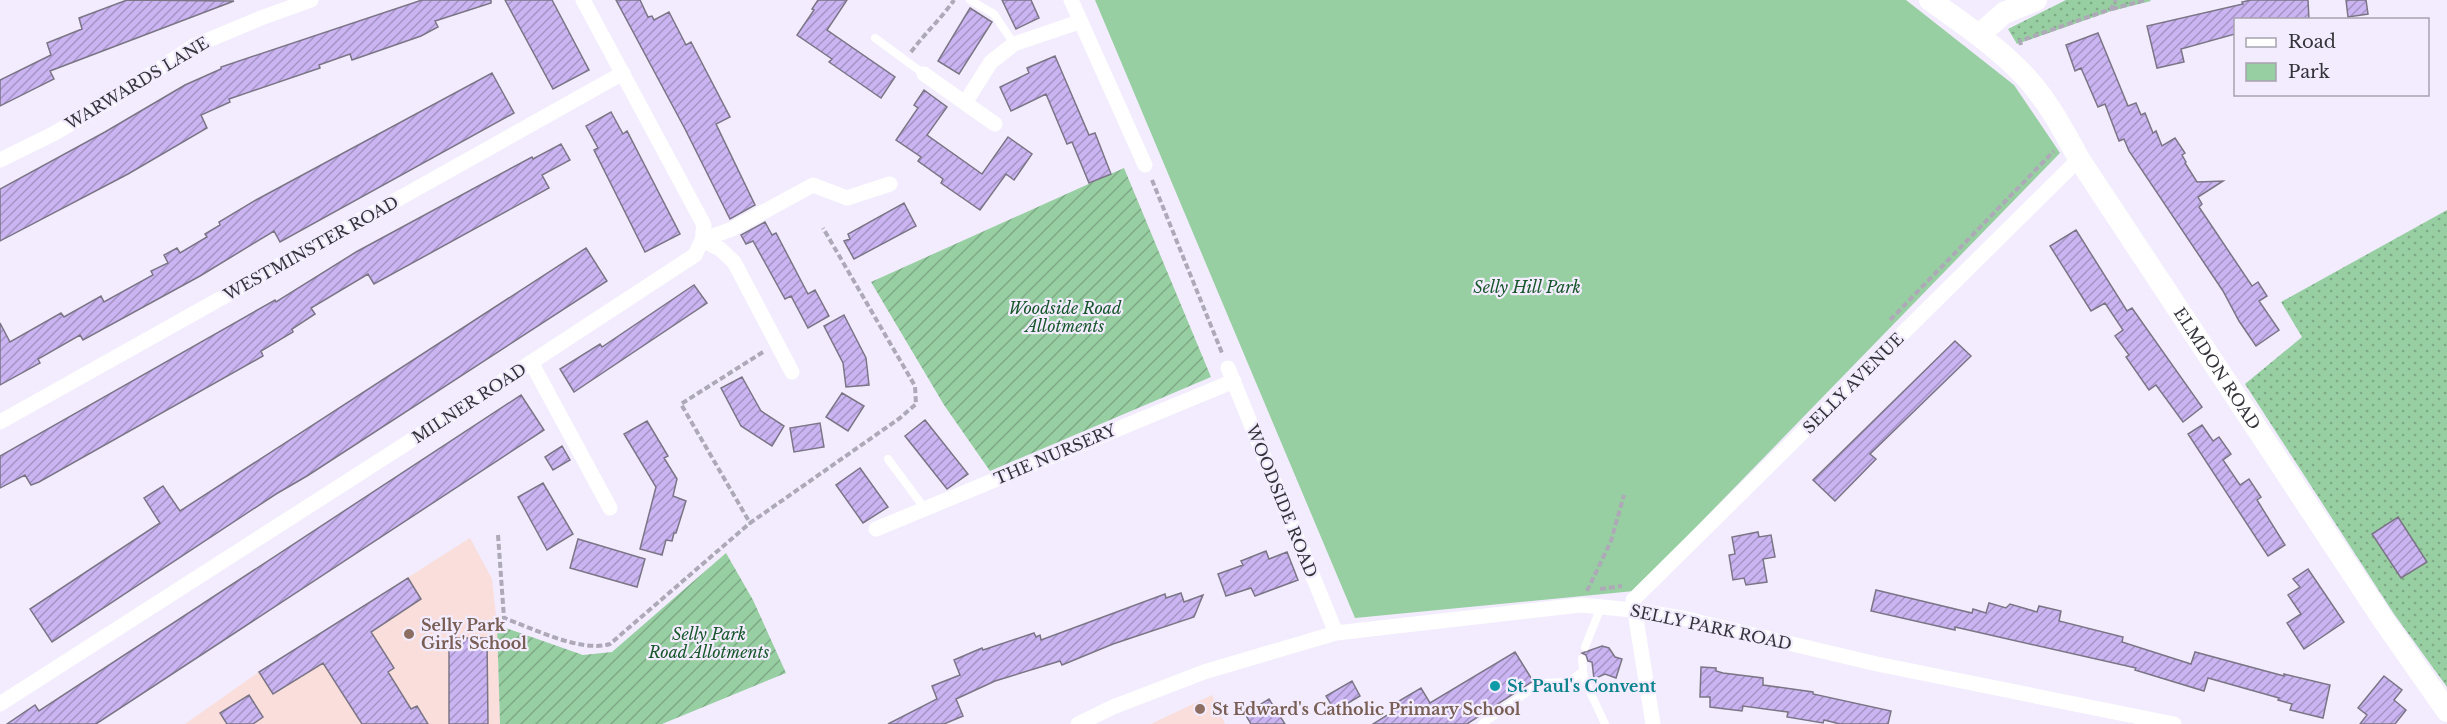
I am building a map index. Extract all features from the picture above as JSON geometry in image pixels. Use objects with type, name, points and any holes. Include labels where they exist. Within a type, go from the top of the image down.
[{"type":"street","name":"WARWARDS LANE","points":[[0,160],[53,134],[111,100],[194,46],[311,0]]},
{"type":"street","points":[[583,0],[699,214],[704,225],[702,240]]},
{"type":"street","points":[[1071,0],[1145,165]]},
{"type":"street","name":"ELMDON ROAD","points":[[1930,0],[1979,35],[2021,72],[2047,105],[2079,159],[2384,621],[2447,711]]},
{"type":"street","points":[[1979,35],[2004,14],[2036,0]]},
{"type":"street","points":[[964,103],[991,62],[1014,44],[1079,22]]},
{"type":"street","name":"WESTMINSTER ROAD","points":[[0,422],[623,73]]},
{"type":"street","points":[[924,74],[995,124]]},
{"type":"street","name":"SELLY AVENUE","points":[[1633,609],[1633,600],[2079,159]]},
{"type":"street","points":[[702,240],[741,225],[813,185],[847,198],[890,184]]},
{"type":"street","points":[[702,240],[720,249],[734,262],[792,372]]},
{"type":"street","name":"MILNER ROAD","points":[[0,704],[695,255],[702,240]]},
{"type":"street","points":[[531,362],[610,508]]},
{"type":"street","name":"THE NURSERY","points":[[876,529],[1231,374]]},
{"type":"street","name":"WOODSIDE ROAD","points":[[1231,374],[1336,633]]},
{"type":"street","name":"SELLY PARK ROAD","points":[[1077,724],[1113,707],[1204,672],[1336,633],[1581,605],[1633,609],[1682,618],[2120,719],[2174,724]]},
{"type":"street","points":[[1633,609],[1653,724]]},
{"type":"lane","points":[[970,0],[994,14],[1014,44]]},
{"type":"lane","points":[[875,38],[924,74]]},
{"type":"lane","points":[[888,459],[925,508]]},
{"type":"lane","points":[[1585,647],[1601,607]]},
{"type":"lane","points":[[1582,659],[1584,679],[1605,724]]},
{"type":"lane","points":[[1482,724],[1540,683],[1569,682],[1583,671]]},
{"type":"path","points":[[906,60],[927,30],[939,21],[954,0]]},
{"type":"path","points":[[2111,9],[2116,0]]},
{"type":"path","points":[[2021,72],[2020,41],[2111,9],[2145,0]]},
{"type":"path","points":[[1154,184],[1231,374]]},
{"type":"path","points":[[498,536],[504,618],[561,639],[599,647],[610,644],[750,523],[900,418],[916,404],[915,386],[823,228]]},
{"type":"path","points":[[750,523],[681,404],[776,343]]},
{"type":"path","points":[[1581,605],[1611,541],[1623,495]]},
{"type":"shaded area","name":"Selly Park Girls' School","points":[[470,538],[492,579],[497,625],[500,724],[185,724],[259,672]]},
{"type":"shaded area","name":"St Edward's Catholic Primary School","points":[[1212,695],[1225,724],[1151,724]]},
{"type":"green space","name":"Selly Hill Park","points":[[1095,0],[1906,0],[2014,85],[2060,153],[1634,591],[1355,618]]},
{"type":"green space","points":[[2066,0],[2151,1],[2111,11],[2017,44],[2008,29]]},
{"type":"green space","name":"Woodside Road Allotments","points":[[1124,168],[1211,377],[990,471],[944,405],[871,282]]},
{"type":"green space","points":[[2447,210],[2447,687],[2394,614],[2245,384],[2302,337],[2281,302]]},
{"type":"green space","name":"Selly Park Road Allotments","points":[[726,553],[753,600],[786,673],[662,724],[500,724],[497,625],[583,655],[612,652]]},
{"type":"building","points":[[127,0],[234,1],[50,71],[54,79],[0,106],[0,80],[51,55],[47,43],[82,29],[79,18]]},
{"type":"building","points":[[422,0],[491,0],[491,3],[435,21],[438,27],[421,36],[352,60],[350,54],[319,65],[320,68],[229,99],[230,102],[201,115],[207,128],[128,174],[0,241],[0,189],[221,67]]},
{"type":"building","points":[[505,0],[552,0],[589,70],[553,89]]},
{"type":"building","points":[[616,0],[640,0],[648,17],[652,16],[654,20],[669,12],[686,45],[691,42],[730,117],[716,124],[755,205],[730,219]]},
{"type":"building","points":[[818,0],[847,0],[827,30],[895,77],[881,98],[829,62],[832,59],[797,35]]},
{"type":"building","points":[[1002,0],[1031,0],[1039,18],[1016,29]]},
{"type":"building","points":[[2308,0],[2309,18],[2234,18],[2234,34],[2181,49],[2184,62],[2157,68],[2147,26],[2243,4],[2242,2]]},
{"type":"building","points":[[2346,0],[2366,0],[2368,14],[2348,17]]},
{"type":"building","points":[[970,8],[992,22],[959,74],[938,61]]},
{"type":"building","points":[[2098,33],[2128,106],[2136,103],[2141,115],[2145,113],[2153,133],[2156,131],[2162,146],[2175,138],[2185,153],[2182,155],[2185,163],[2197,182],[2223,181],[2198,197],[2202,204],[2199,207],[2252,286],[2258,282],[2267,296],[2259,301],[2279,330],[2256,346],[2223,291],[2129,151],[2124,139],[2119,141],[2105,104],[2098,107],[2081,68],[2075,71],[2066,45]]},
{"type":"building","points":[[1055,56],[1089,135],[1095,133],[1111,174],[1089,183],[1072,142],[1067,144],[1046,94],[1011,111],[1000,87],[1029,73],[1027,68]]},
{"type":"building","points":[[492,73],[514,113],[280,242],[274,231],[200,276],[83,340],[80,335],[38,359],[40,363],[0,385],[0,323],[10,342],[61,313],[64,317],[101,296],[104,302],[153,275],[151,271],[168,263],[164,255],[177,248],[180,253],[207,237],[205,234],[220,225],[219,222],[256,200]]},
{"type":"building","points":[[924,90],[947,107],[927,135],[982,174],[1008,137],[1032,154],[1014,180],[1006,174],[980,210],[941,183],[943,179],[918,161],[921,157],[896,140],[918,108],[914,105]]},
{"type":"building","points":[[611,112],[623,134],[627,131],[680,234],[645,252],[594,150],[598,148],[586,126]]},
{"type":"building","points":[[561,144],[570,160],[542,175],[549,188],[374,284],[368,274],[311,308],[315,314],[292,329],[293,332],[261,351],[263,356],[39,482],[31,485],[25,475],[0,488],[0,456],[275,300],[276,302],[356,252],[532,157],[533,159]]},
{"type":"building","points":[[904,203],[916,226],[854,259],[844,241],[850,239],[848,234]]},
{"type":"building","points":[[765,222],[772,235],[776,233],[808,294],[815,290],[829,316],[808,328],[791,296],[785,299],[753,241],[746,244],[741,235]]},
{"type":"building","points":[[2076,230],[2127,311],[2132,308],[2202,407],[2183,422],[2156,385],[2149,390],[2126,357],[2129,355],[2115,336],[2123,330],[2105,303],[2091,311],[2050,246]]},
{"type":"building","points":[[586,248],[607,281],[276,494],[52,642],[30,609],[160,523],[144,498],[163,486],[180,511]]},
{"type":"building","points":[[694,285],[707,303],[574,392],[560,369],[600,344],[602,347]]},
{"type":"building","points":[[844,315],[866,358],[869,385],[846,387],[843,363],[824,326]]},
{"type":"building","points":[[1955,341],[1971,356],[1870,454],[1876,459],[1835,501],[1813,480]]},
{"type":"building","points":[[742,377],[761,411],[784,426],[772,446],[741,426],[721,388]]},
{"type":"building","points":[[842,393],[864,406],[848,431],[826,417]]},
{"type":"building","points":[[521,395],[544,430],[96,724],[7,724],[35,705],[39,711]]},
{"type":"building","points":[[925,420],[968,474],[947,489],[905,436]]},
{"type":"building","points":[[647,421],[668,456],[664,458],[677,479],[673,496],[686,501],[676,533],[672,541],[666,540],[662,555],[640,549],[656,487],[624,434]]},
{"type":"building","points":[[820,423],[824,447],[794,452],[790,428]]},
{"type":"building","points":[[2202,425],[2213,441],[2219,437],[2231,454],[2223,460],[2240,485],[2249,479],[2261,497],[2257,500],[2285,545],[2268,556],[2188,434]]},
{"type":"building","points":[[562,446],[570,460],[553,470],[545,457]]},
{"type":"building","points":[[860,468],[888,507],[863,523],[836,485]]},
{"type":"building","points":[[543,483],[573,534],[547,550],[518,497]]},
{"type":"building","points":[[2398,517],[2427,562],[2401,578],[2372,534]]},
{"type":"building","points":[[1758,532],[1759,537],[1771,535],[1775,557],[1763,559],[1767,582],[1746,585],[1744,578],[1733,580],[1729,555],[1735,554],[1732,537]]},
{"type":"building","points":[[578,539],[645,559],[637,587],[570,568]]},
{"type":"building","points":[[1266,551],[1269,559],[1287,552],[1298,580],[1255,596],[1251,588],[1226,596],[1218,574],[1243,565],[1241,561]]},
{"type":"building","points":[[2308,569],[2344,622],[2304,649],[2287,623],[2301,614],[2288,595],[2300,587],[2293,579]]},
{"type":"building","points":[[408,578],[421,599],[371,632],[394,668],[388,672],[411,709],[417,706],[428,724],[362,724],[323,663],[273,694],[259,672]]},
{"type":"building","points":[[1876,590],[1972,613],[1973,609],[1986,613],[1989,603],[2006,608],[2010,604],[2037,612],[2039,606],[2061,611],[2059,621],[2123,637],[2122,642],[2191,664],[2195,652],[2284,676],[2284,674],[2330,685],[2323,718],[2290,710],[2292,704],[2278,700],[2279,698],[2208,678],[2204,691],[2135,670],[2136,668],[1955,627],[1955,630],[1871,611]]},
{"type":"building","points":[[1181,593],[1184,602],[1203,595],[1194,617],[1113,644],[1062,665],[1060,661],[995,681],[956,699],[963,716],[944,724],[888,724],[937,699],[932,686],[960,675],[954,660],[982,648],[983,650],[1034,633],[1036,637],[1040,635],[1041,640],[1165,594],[1166,598]]},
{"type":"building","points":[[449,638],[487,638],[488,724],[449,724]]},
{"type":"building","points":[[1602,646],[1609,648],[1615,657],[1622,659],[1616,678],[1605,674],[1594,679],[1592,662],[1588,661],[1586,655],[1582,653]]},
{"type":"building","name":"St. Paul's Convent","points":[[1515,652],[1533,681],[1467,724],[1373,724],[1402,706],[1399,701],[1421,688],[1430,703]]},
{"type":"building","points":[[1701,667],[1716,668],[1716,671],[1723,673],[1763,678],[1763,685],[1813,692],[1813,694],[1891,711],[1888,724],[1840,724],[1824,720],[1823,723],[1787,717],[1788,712],[1743,706],[1742,711],[1710,707],[1710,697],[1700,697]]},
{"type":"building","points":[[2384,676],[2402,690],[2394,700],[2406,710],[2395,724],[2360,724],[2367,715],[2358,708]]},
{"type":"building","points":[[1352,681],[1360,696],[1335,711],[1326,696]]},
{"type":"building","points":[[249,695],[263,717],[253,724],[227,724],[220,713]]},
{"type":"building","points":[[1269,699],[1285,724],[1251,724],[1245,714]]},
{"type":"place","name":"Selly Park Girls' School","points":[[409,634]]},
{"type":"place","name":"St. Paul's Convent","points":[[1495,686]]},
{"type":"place","name":"St Edward's Catholic Primary School","points":[[1200,709]]}]
